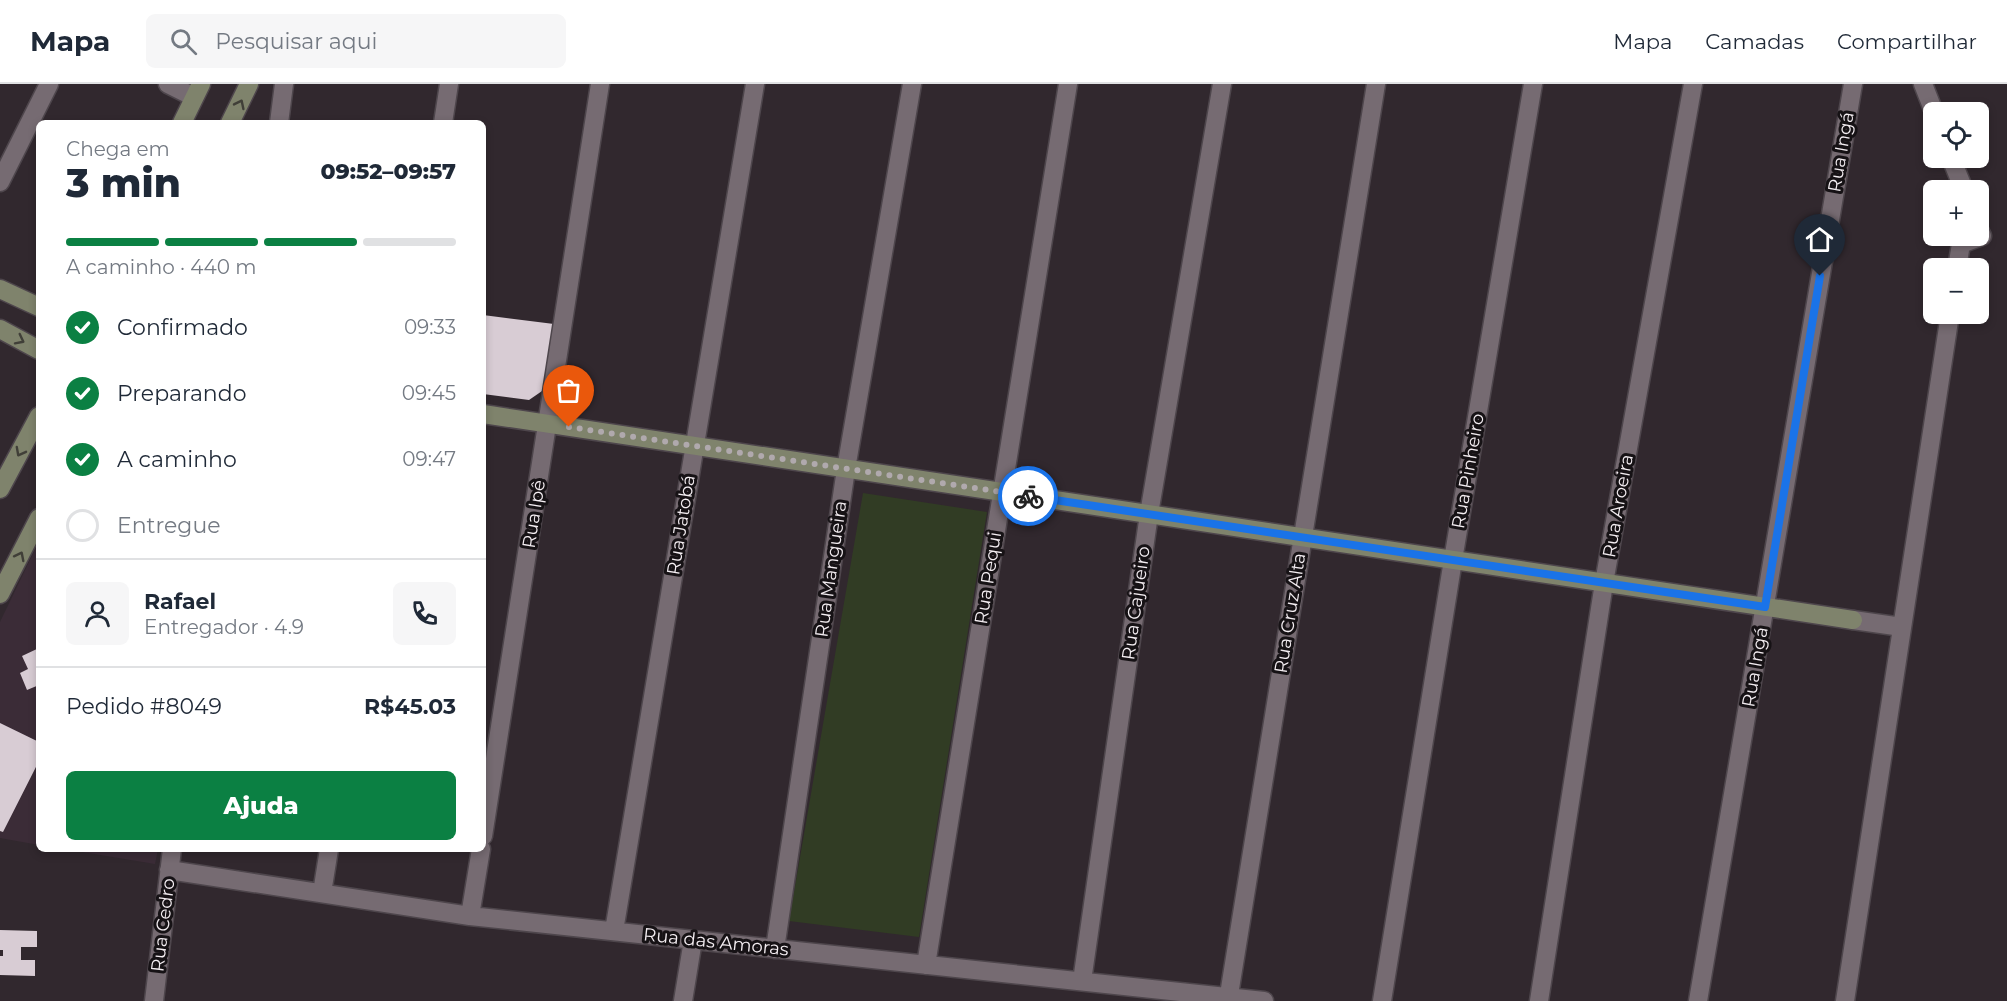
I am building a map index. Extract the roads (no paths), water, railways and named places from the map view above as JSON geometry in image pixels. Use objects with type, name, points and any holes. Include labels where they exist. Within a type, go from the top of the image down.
[{"type":"street","points":[[0,182],[49,84]]},
{"type":"street","points":[[168,84],[198,90],[183,120]]},
{"type":"street","points":[[231,120],[249,84]]},
{"type":"street","points":[[279,120],[284,84]]},
{"type":"street","points":[[443,120],[449,84]]},
{"type":"street","name":"Rua Ipê","points":[[486,817],[600,84]]},
{"type":"street","name":"Rua Jatobá","points":[[614,931],[755,84]]},
{"type":"street","name":"Rua Mangueira","points":[[775,949],[846,469],[912,84]]},
{"type":"street","name":"Rua Pequi","points":[[926,965],[1068,84]]},
{"type":"street","name":"Rua Cajueiro","points":[[1082,981],[1149,514],[1222,84]]},
{"type":"street","name":"Rua Cruz Alta","points":[[1228,999],[1377,84]]},
{"type":"street","name":"Rua Pinheiro","points":[[1382,1001],[1533,84]]},
{"type":"street","name":"Rua Aroeira","points":[[1539,1001],[1604,583],[1693,84]]},
{"type":"street","name":"Rua Ingá","points":[[1698,1001],[1853,84]]},
{"type":"street","points":[[1923,84],[1930,102]]},
{"type":"street","points":[[0,289],[36,306]]},
{"type":"street","points":[[1845,1001],[1948,324]]},
{"type":"street","points":[[0,329],[36,348]]},
{"type":"street","points":[[486,414],[1902,627]]},
{"type":"street","points":[[0,489],[36,422]]},
{"type":"street","points":[[0,594],[36,524]]},
{"type":"street","name":"Rua Cedro","points":[[154,1001],[172,852]]},
{"type":"street","points":[[322,893],[329,852]]},
{"type":"street","points":[[470,916],[481,852]]},
{"type":"street","name":"Rua das Amoras","points":[[169,870],[470,916],[1082,981],[1228,999],[1264,1001]]},
{"type":"street","points":[[683,1001],[693,940]]}]
